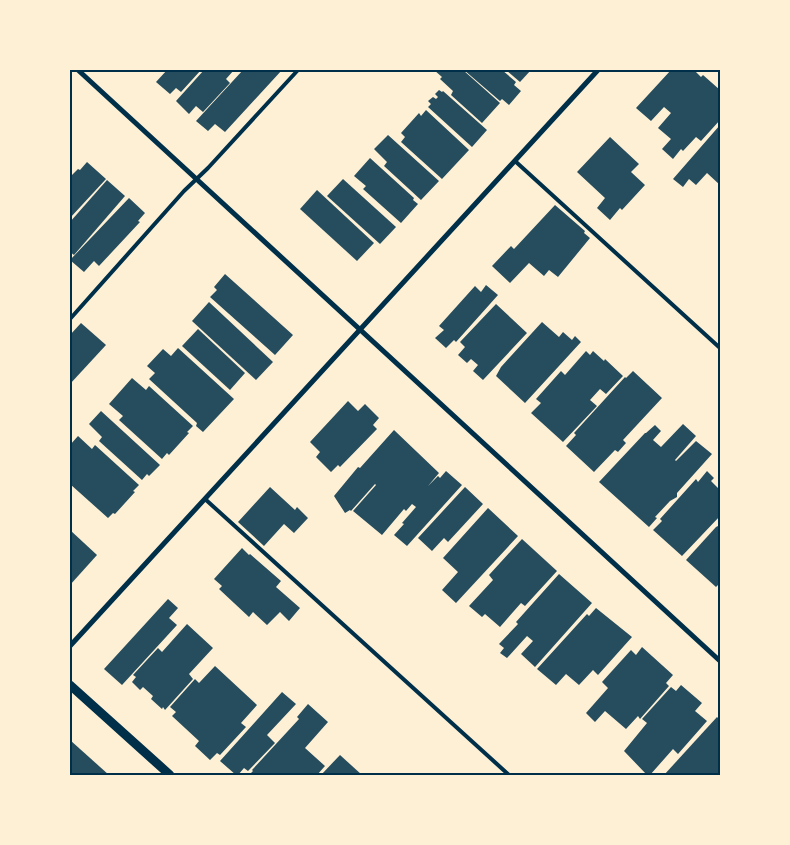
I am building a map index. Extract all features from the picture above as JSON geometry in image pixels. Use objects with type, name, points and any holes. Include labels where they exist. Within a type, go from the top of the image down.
[{"type":"street","points":[[78,70],[720,661]]},
{"type":"street","points":[[70,646],[598,70]]},
{"type":"street","points":[[70,685],[170,775]]},
{"type":"lane","points":[[70,320],[196,178],[298,70]]},
{"type":"lane","points":[[515,161],[720,348]]},
{"type":"lane","points":[[205,499],[509,775]]},
{"type":"building","points":[[167,70],[201,70],[181,92],[176,88],[170,94],[156,82]]},
{"type":"building","points":[[204,70],[234,70],[226,79],[230,83],[203,112],[196,106],[189,114],[176,101]]},
{"type":"building","points":[[243,70],[282,70],[225,132],[215,124],[208,131],[196,121]]},
{"type":"building","points":[[434,70],[463,70],[500,103],[482,123],[451,95],[453,91],[440,79],[442,77]]},
{"type":"building","points":[[464,70],[502,70],[516,82],[514,85],[521,91],[509,105],[502,99],[500,101]]},
{"type":"building","points":[[506,70],[531,70],[520,82]]},
{"type":"building","points":[[671,70],[694,70],[701,77],[703,75],[720,90],[720,120],[701,141],[696,137],[683,151],[681,149],[673,159],[662,149],[671,139],[658,128],[671,113],[664,107],[651,121],[636,108]]},
{"type":"building","points":[[439,90],[443,91],[487,130],[472,147],[428,107],[431,104],[428,101],[433,97],[436,99],[438,97],[435,94]]},
{"type":"building","points":[[426,110],[469,150],[442,179],[401,142],[405,137],[401,133],[419,113],[421,116]]},
{"type":"building","points":[[720,125],[720,185],[707,173],[696,185],[689,179],[683,187],[673,179]]},
{"type":"building","points":[[388,135],[439,181],[421,200],[384,166],[387,162],[374,149]]},
{"type":"building","points":[[610,137],[639,164],[631,172],[645,185],[610,220],[597,208],[605,198],[577,172]]},
{"type":"building","points":[[370,158],[414,198],[413,200],[418,204],[401,223],[363,189],[366,186],[354,176]]},
{"type":"building","points":[[87,162],[106,179],[70,218],[70,177]]},
{"type":"building","points":[[343,179],[396,227],[380,244],[327,196]]},
{"type":"building","points":[[107,180],[125,196],[74,255],[70,252],[70,222]]},
{"type":"building","points":[[317,190],[374,243],[357,261],[300,209]]},
{"type":"building","points":[[129,198],[145,213],[138,221],[140,222],[99,266],[94,261],[84,272],[70,260]]},
{"type":"building","points":[[555,205],[585,231],[584,233],[590,238],[558,277],[549,270],[544,276],[529,263],[510,283],[492,266],[511,246],[514,249]]},
{"type":"building","points":[[225,274],[293,335],[275,355],[210,297],[217,290],[214,287]]},
{"type":"building","points":[[486,285],[498,295],[456,342],[454,340],[446,348],[435,338],[444,330],[439,326],[475,286],[481,292]]},
{"type":"building","points":[[209,302],[273,362],[256,380],[192,321]]},
{"type":"building","points":[[496,304],[527,333],[483,380],[473,371],[478,365],[471,359],[467,363],[458,355],[465,347],[460,342]]},
{"type":"building","points":[[542,322],[559,337],[563,332],[572,340],[575,336],[581,342],[525,403],[496,376],[501,367]]},
{"type":"building","points":[[81,323],[106,345],[70,384],[70,335]]},
{"type":"building","points":[[198,329],[245,373],[230,390],[182,346]]},
{"type":"building","points":[[178,348],[234,399],[203,432],[196,426],[197,423],[149,379],[155,373],[147,366],[163,349],[171,356]]},
{"type":"building","points":[[586,351],[590,355],[593,351],[604,361],[605,359],[623,376],[606,394],[600,389],[590,400],[597,406],[563,442],[531,413],[541,403],[536,399],[561,371],[565,375]]},
{"type":"building","points":[[633,371],[662,398],[623,440],[626,443],[618,452],[615,450],[594,472],[566,446],[576,435],[574,433],[625,377]]},
{"type":"building","points":[[132,378],[146,390],[149,386],[193,426],[169,455],[167,453],[162,459],[119,420],[123,416],[109,404]]},
{"type":"building","points":[[348,401],[358,411],[365,404],[379,418],[373,425],[377,429],[340,467],[338,465],[331,472],[316,457],[320,452],[310,442]]},
{"type":"building","points":[[101,411],[160,465],[149,476],[147,474],[142,480],[99,441],[102,437],[89,424]]},
{"type":"building","points":[[683,424],[696,436],[675,460],[696,441],[712,454],[677,493],[677,497],[670,501],[655,517],[657,518],[649,527],[599,482],[645,433],[655,425],[661,431],[653,440],[661,447]]},
{"type":"building","points":[[394,430],[439,473],[428,486],[438,476],[440,478],[446,471],[462,485],[407,546],[394,535],[416,507],[412,504],[406,511],[404,509],[382,535],[353,511],[375,484],[351,511],[345,513],[334,496],[358,467],[360,468]]},
{"type":"building","points":[[78,436],[92,449],[95,445],[139,485],[115,514],[113,513],[108,518],[70,484],[70,445]]},
{"type":"building","points":[[707,471],[714,478],[711,481],[718,488],[720,486],[720,516],[682,556],[653,530],[662,521],[660,519],[696,479],[698,482]]},
{"type":"building","points":[[270,487],[295,510],[297,507],[308,518],[294,533],[284,524],[264,546],[238,522]]},
{"type":"building","points":[[465,487],[483,504],[448,542],[444,538],[432,551],[418,538]]},
{"type":"building","points":[[488,508],[518,536],[456,603],[442,590],[458,572],[443,558]]},
{"type":"building","points":[[720,525],[720,583],[716,587],[686,560]]},
{"type":"building","points":[[70,530],[97,555],[70,585]]},
{"type":"building","points":[[522,539],[557,571],[525,606],[521,603],[500,627],[485,614],[482,617],[469,606],[493,580],[489,575]]},
{"type":"building","points":[[242,548],[281,581],[276,587],[300,608],[289,621],[280,612],[267,625],[253,612],[249,617],[219,589],[222,586],[214,579]]},
{"type":"building","points":[[559,574],[592,603],[535,667],[521,654],[533,641],[527,636],[507,658],[500,653],[504,648],[499,644]]},
{"type":"building","points":[[168,599],[178,608],[169,618],[177,625],[122,685],[104,669]]},
{"type":"building","points":[[596,608],[632,637],[598,675],[593,670],[579,685],[566,674],[556,685],[537,669],[587,614],[589,616]]},
{"type":"building","points":[[187,624],[213,648],[189,674],[193,679],[165,710],[151,699],[153,696],[143,687],[140,690],[132,682],[136,677],[133,675],[158,648],[162,652]]},
{"type":"building","points":[[642,647],[673,675],[666,683],[669,686],[640,719],[638,716],[626,729],[605,711],[595,722],[586,713],[608,688],[602,682],[631,650],[636,655]]},
{"type":"building","points":[[215,666],[257,705],[241,723],[246,727],[220,755],[217,753],[210,760],[195,746],[199,741],[172,716],[176,712],[170,707],[195,679],[199,683]]},
{"type":"building","points":[[681,685],[702,703],[695,711],[707,721],[678,754],[673,749],[650,775],[647,775],[624,751],[647,723],[642,719],[671,687],[676,691]]},
{"type":"building","points":[[282,692],[296,704],[267,735],[275,743],[248,771],[244,768],[236,775],[220,761]]},
{"type":"building","points":[[308,704],[328,722],[305,748],[325,766],[317,775],[249,775],[299,719],[297,717]]},
{"type":"building","points":[[717,717],[720,720],[720,775],[664,775]]},
{"type":"building","points":[[70,740],[109,775],[70,775]]},
{"type":"building","points":[[340,755],[362,775],[321,775]]}]
